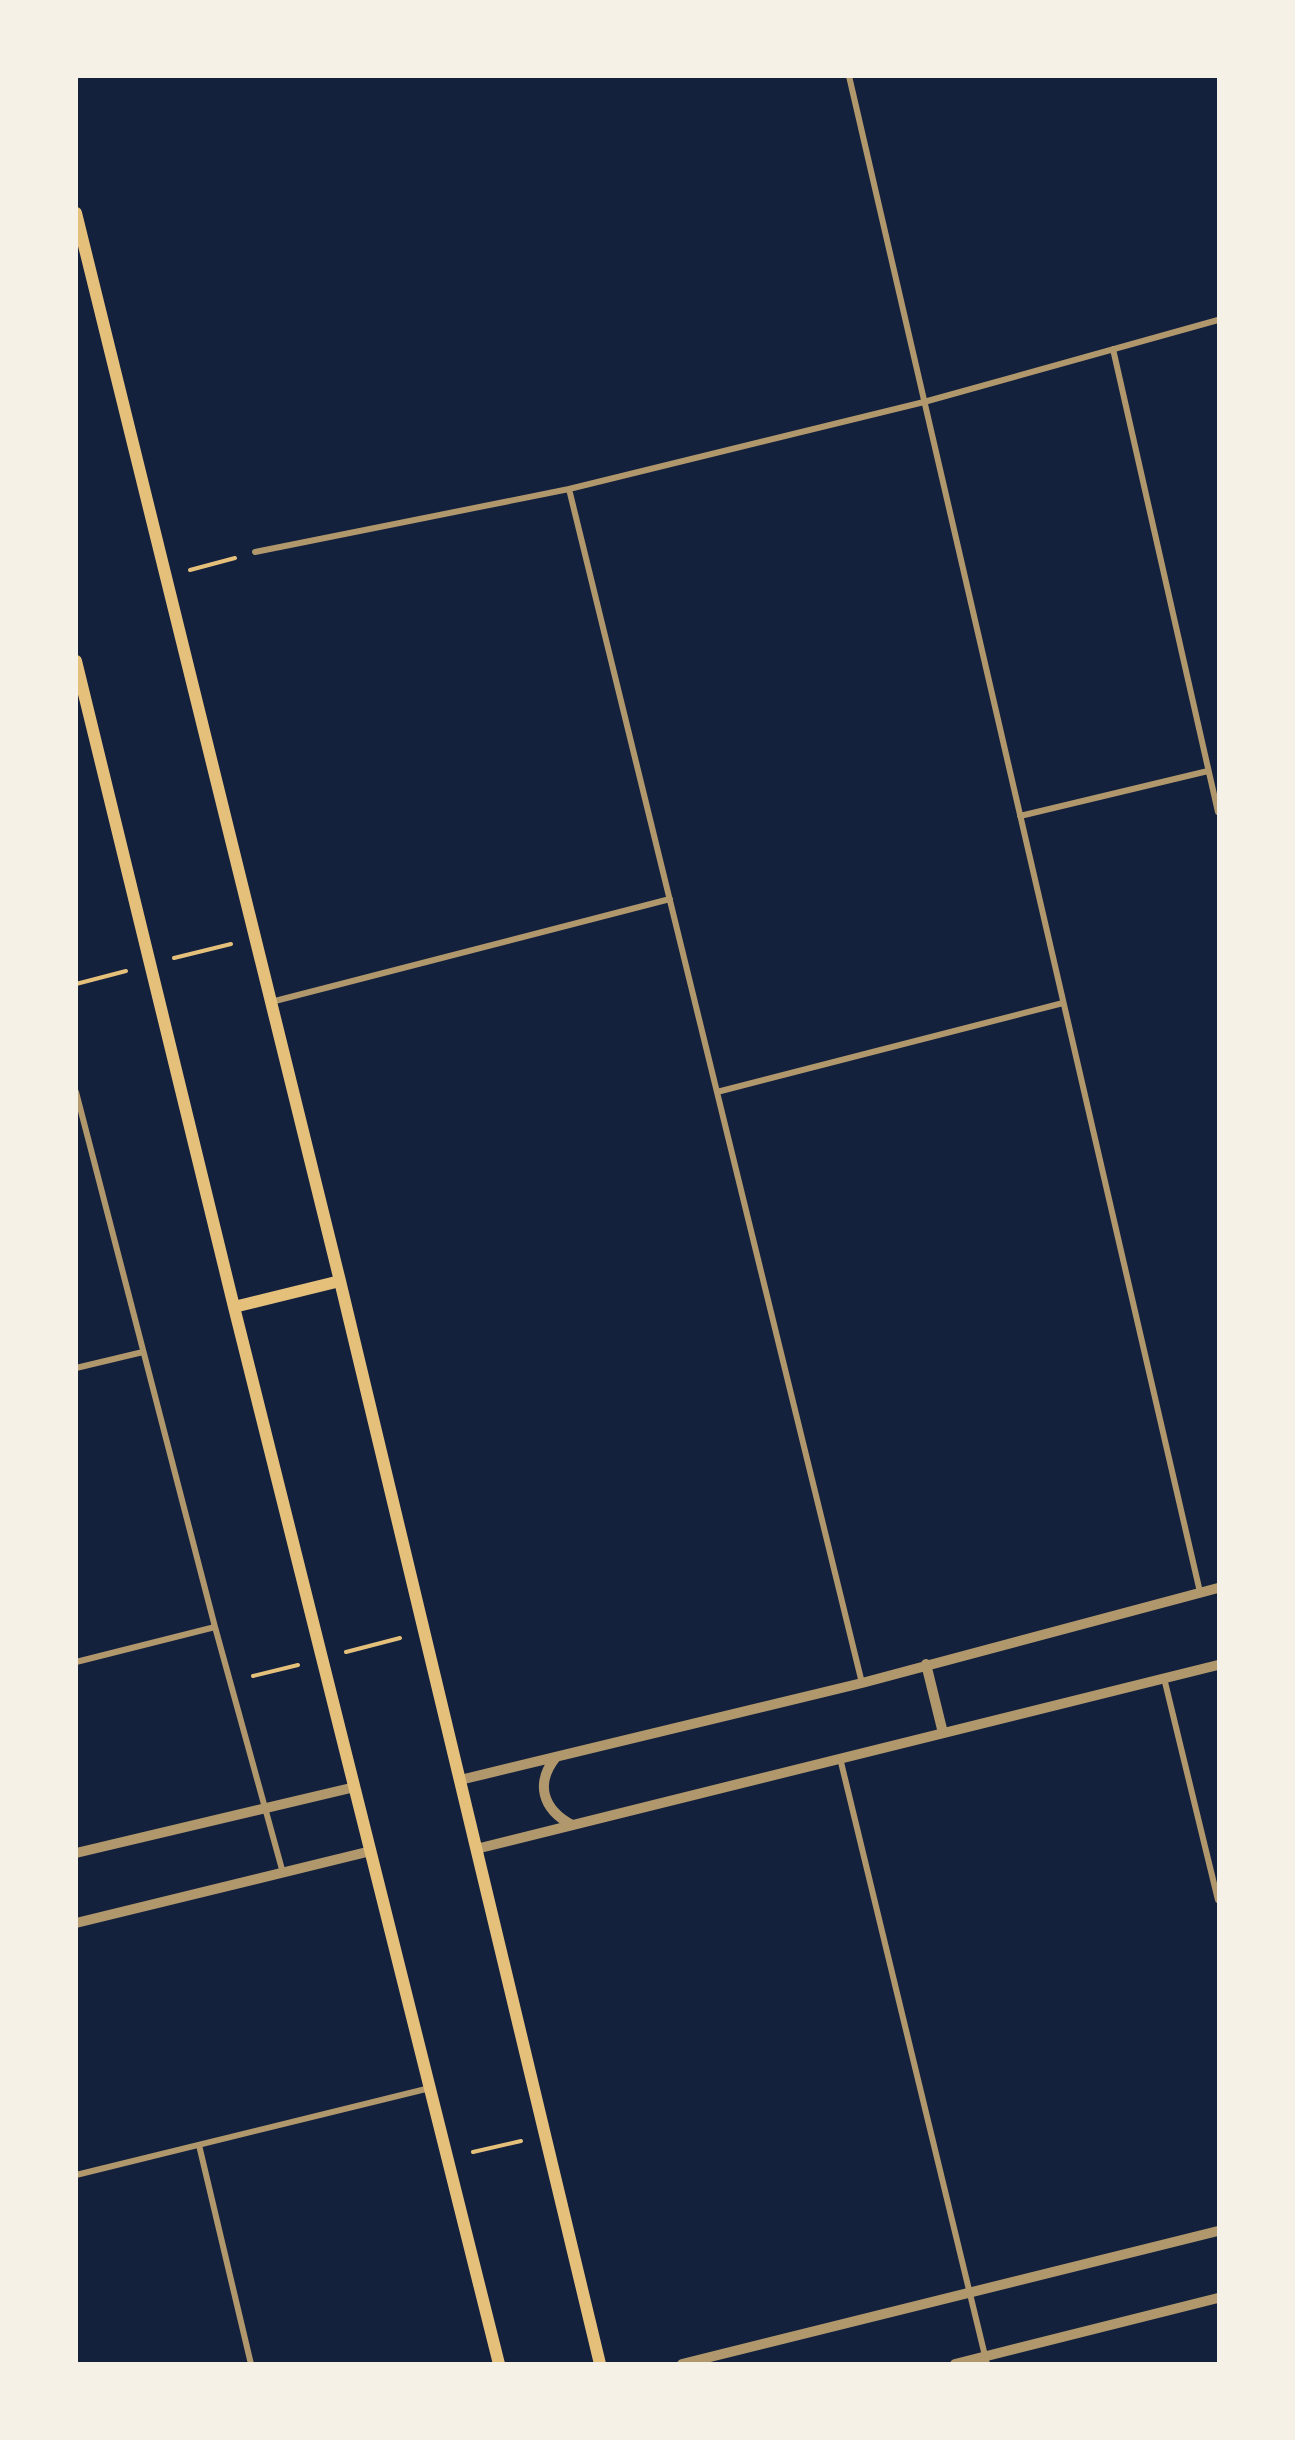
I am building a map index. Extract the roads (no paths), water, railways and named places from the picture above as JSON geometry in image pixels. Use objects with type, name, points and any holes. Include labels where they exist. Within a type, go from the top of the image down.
[{"type":"main road","points":[[76,213],[339,1281],[600,2364]]},
{"type":"main road","points":[[76,662],[234,1307],[499,2364]]},
{"type":"main road","points":[[234,1307],[339,1281]]},
{"type":"street","points":[[849,76],[1200,1592]]},
{"type":"street","points":[[255,552],[569,489],[924,402],[1218,320]]},
{"type":"street","points":[[1113,349],[1218,812]]},
{"type":"street","points":[[569,489],[862,1683]]},
{"type":"street","points":[[1020,816],[1208,771]]},
{"type":"street","points":[[271,1002],[670,899]]},
{"type":"street","points":[[717,1092],[1063,1004]]},
{"type":"street","points":[[76,1092],[215,1627],[283,1873]]},
{"type":"street","points":[[76,1368],[143,1352]]},
{"type":"street","points":[[460,1780],[862,1683],[926,1664],[1218,1588]]},
{"type":"street","points":[[76,1662],[215,1627]]},
{"type":"street","points":[[926,1664],[943,1733]]},
{"type":"street","points":[[476,1849],[1218,1665]]},
{"type":"street","points":[[1164,1678],[1218,1900]]},
{"type":"street","points":[[556,1756],[548,1767],[544,1781],[545,1795],[550,1808],[559,1818],[572,1825]]},
{"type":"street","points":[[840,1758],[986,2360]]},
{"type":"street","points":[[76,1853],[354,1786]]},
{"type":"street","points":[[76,1923],[371,1851]]},
{"type":"street","points":[[76,2175],[430,2088]]},
{"type":"street","points":[[199,2145],[251,2364]]},
{"type":"street","points":[[682,2364],[1218,2231]]},
{"type":"street","points":[[955,2364],[986,2360],[1218,2298]]}]
